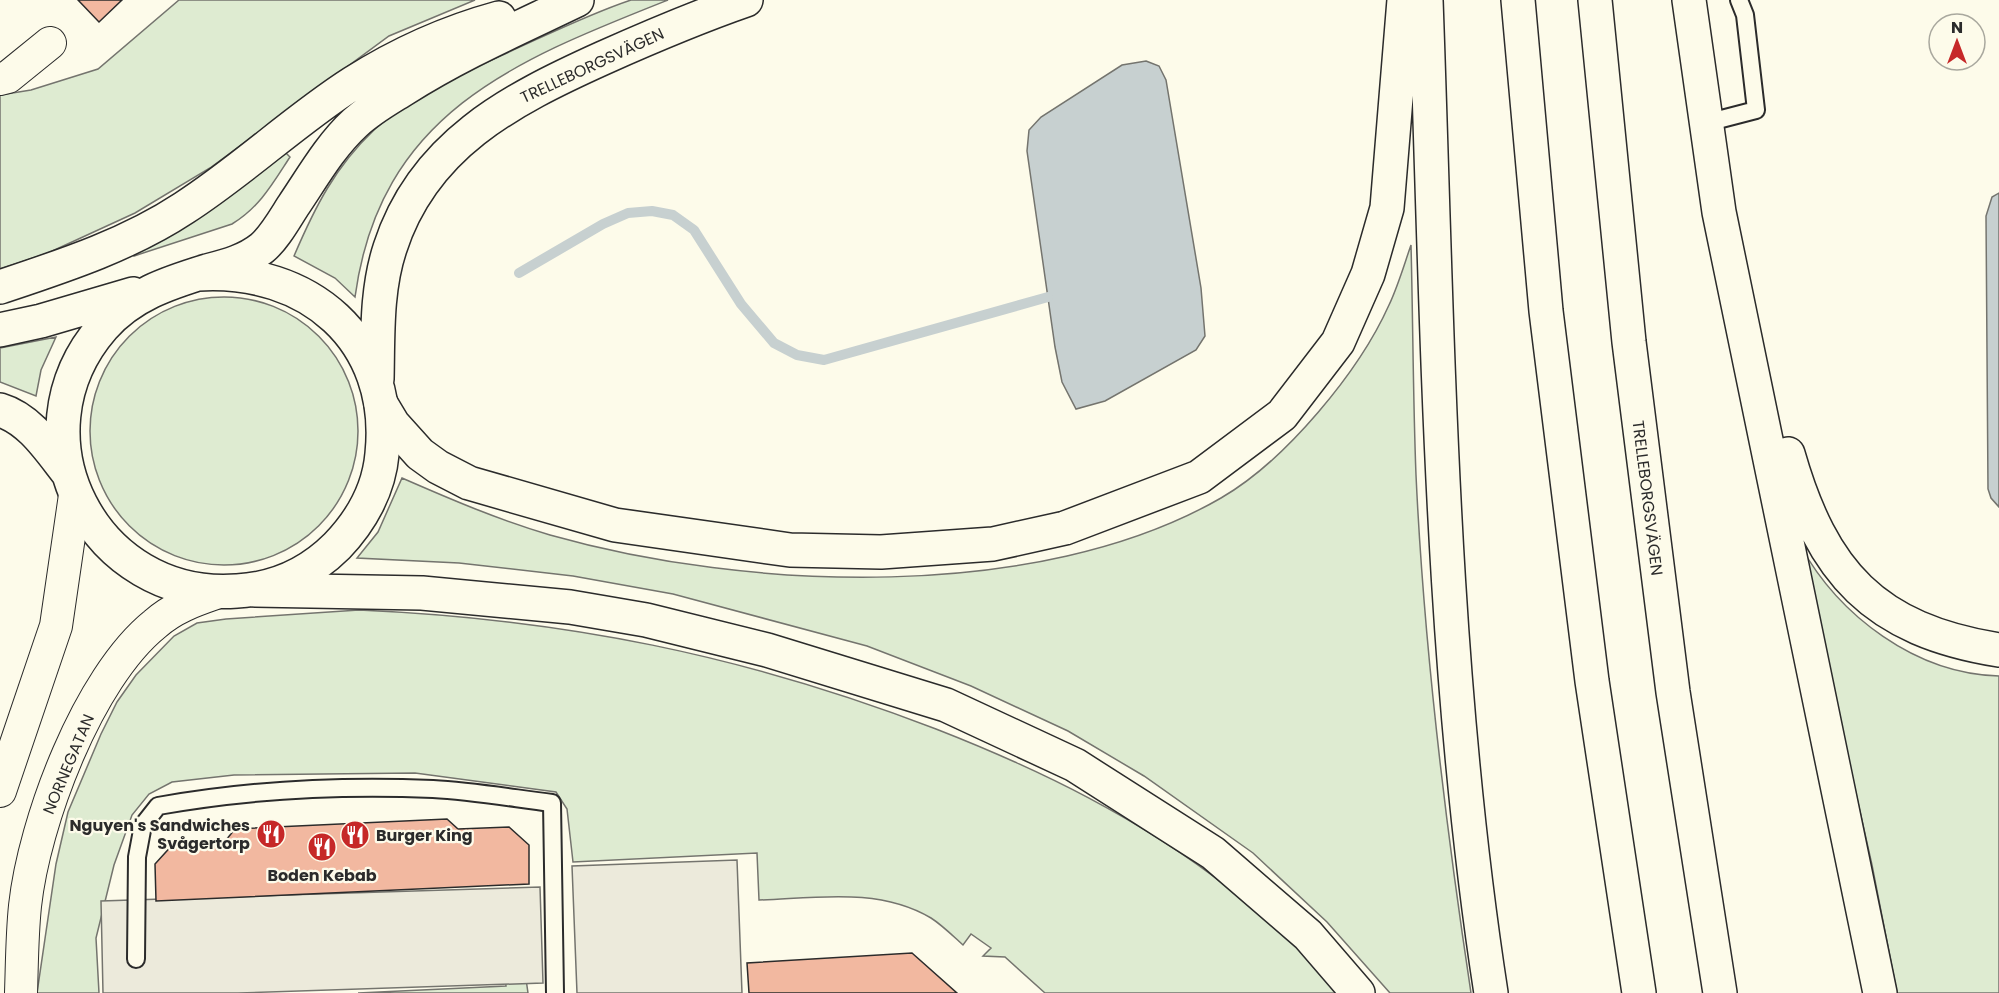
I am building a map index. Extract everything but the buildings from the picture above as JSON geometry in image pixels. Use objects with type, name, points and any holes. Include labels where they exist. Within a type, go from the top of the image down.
[{"type":"main road","points":[[0,287],[61,267],[126,240],[183,209],[343,90],[392,61],[485,22],[567,0]]},
{"type":"main road","points":[[0,330],[41,321],[241,261],[265,246],[336,144],[357,121],[428,74],[578,0]]},
{"type":"main road","name":"TRELLEBORGSVÄGEN","points":[[379,394],[381,286],[390,249],[414,195],[446,153],[480,124],[552,81],[681,24],[746,0]]},
{"type":"main road","points":[[198,274],[248,274],[296,290],[318,303],[354,339],[393,424],[420,454],[438,467],[469,483],[615,525],[790,550],[881,552],[993,544],[1065,528],[1199,477],[1282,415],[1338,342],[1368,274],[1387,208],[1404,0]]},
{"type":"main road","points":[[1426,0],[1447,577],[1462,769],[1491,993]]},
{"type":"main road","points":[[1518,0],[1548,323],[1592,681],[1639,993]]},
{"type":"main road","name":"TRELLEBORGSVÄGEN","points":[[1595,0],[1629,342],[1673,692],[1720,993]]},
{"type":"main road","points":[[1689,0],[1719,212],[1880,993]]},
{"type":"main road","points":[[1719,212],[1798,488],[1812,523],[1831,556],[1852,582],[1897,619],[1949,639],[1999,650]]},
{"type":"main road","points":[[71,484],[63,442],[64,410],[77,370],[86,351],[104,326],[128,304],[155,288]]},
{"type":"main road","points":[[255,590],[282,582],[307,570],[329,554],[348,534],[364,511],[378,477],[384,431],[379,394]]},
{"type":"main road","points":[[0,410],[13,414],[36,435],[71,484],[89,522],[108,545],[131,564],[158,579],[186,589],[216,593],[255,590],[422,593],[570,607],[646,620],[767,650],[946,705],[1075,765],[1213,853],[1308,935],[1358,993]]},
{"type":"street","points":[[0,78],[8,77],[50,43]]},
{"type":"street","points":[[0,791],[56,626],[64,589],[71,484]]},
{"type":"street","name":"NORNEGATAN","points":[[21,993],[25,906],[36,848],[55,789],[98,695],[124,655],[154,624],[184,604],[216,593]]},
{"type":"lane","points":[[1706,123],[1756,110],[1745,15],[1738,0]]},
{"type":"lane","points":[[136,959],[137,857],[143,825],[158,806],[258,794],[352,787],[435,789],[552,803],[555,993]]},
{"type":"green space","points":[[179,0],[475,0],[389,36],[210,168],[135,213],[48,253],[0,269],[0,95],[31,90],[98,69]]},
{"type":"green space","points":[[631,0],[668,0],[558,46],[508,72],[463,102],[424,138],[393,182],[369,234],[355,297],[335,278],[294,256],[318,204],[337,173],[360,144],[389,117],[421,95],[456,77],[569,24]]},
{"type":"green space","points":[[283,150],[290,157],[265,194],[242,217],[232,224],[134,256],[130,248]]},
{"type":"green space","points":[[1411,245],[1416,475],[1424,605],[1444,799],[1471,993],[1390,993],[1327,922],[1253,853],[1144,776],[1068,731],[971,686],[867,646],[673,594],[573,576],[459,563],[357,558],[378,532],[402,478],[493,516],[550,535],[628,554],[712,568],[801,576],[891,577],[981,571],[1067,556],[1148,532],[1221,498],[1245,482],[1270,462],[1318,413],[1340,386],[1376,331],[1392,298]]},
{"type":"green space","points":[[224,297],[250,300],[275,307],[298,320],[319,336],[335,357],[348,380],[355,405],[358,431],[355,457],[348,482],[335,505],[319,526],[298,542],[275,555],[250,562],[224,565],[198,562],[173,555],[150,542],[129,526],[113,505],[100,482],[93,457],[90,431],[93,405],[100,380],[113,357],[129,336],[150,320],[173,307],[198,300]]},
{"type":"green space","points":[[56,337],[41,370],[36,396],[0,382],[0,348]]},
{"type":"green space","points":[[1800,545],[1816,571],[1836,595],[1858,617],[1883,636],[1938,665],[1968,673],[1999,676],[1999,993],[1897,993],[1872,865]]},
{"type":"green space","points":[[359,610],[509,622],[652,645],[794,680],[936,729],[1052,779],[1126,818],[1161,840],[1282,930],[1304,950],[1341,993],[1045,993],[1005,957],[983,956],[991,948],[971,934],[963,945],[931,918],[911,908],[869,898],[759,900],[757,853],[573,862],[567,809],[556,792],[415,773],[234,775],[172,782],[149,794],[132,815],[114,865],[96,938],[99,993],[37,993],[56,864],[68,812],[101,734],[117,702],[136,675],[174,636],[197,623]]},
{"type":"green space","points":[[504,959],[526,979],[528,993],[358,993],[506,986]]},
{"type":"shaded area","points":[[1146,61],[1159,66],[1166,80],[1201,288],[1205,336],[1196,350],[1105,401],[1076,409],[1062,382],[1055,347],[1027,151],[1029,130],[1041,117],[1122,65]]},
{"type":"shaded area","points":[[1999,193],[1999,507],[1991,498],[1988,489],[1986,216],[1992,197]]},
{"type":"shaded area","points":[[737,860],[742,993],[577,993],[572,866]]},
{"type":"shaded area","points":[[540,887],[543,983],[238,993],[103,993],[101,901]]},
{"type":"waterway","points":[[519,273],[603,224],[628,213],[652,211],[673,215],[694,230],[741,304],[774,343],[797,355],[824,360],[1048,297]]},
{"type":"place","name":"Nguyen's Sandwiches Svågertorp","points":[[271,834]]},
{"type":"place","name":"Burger King","points":[[355,835]]},
{"type":"place","name":"Boden Kebab","points":[[322,847]]}]
